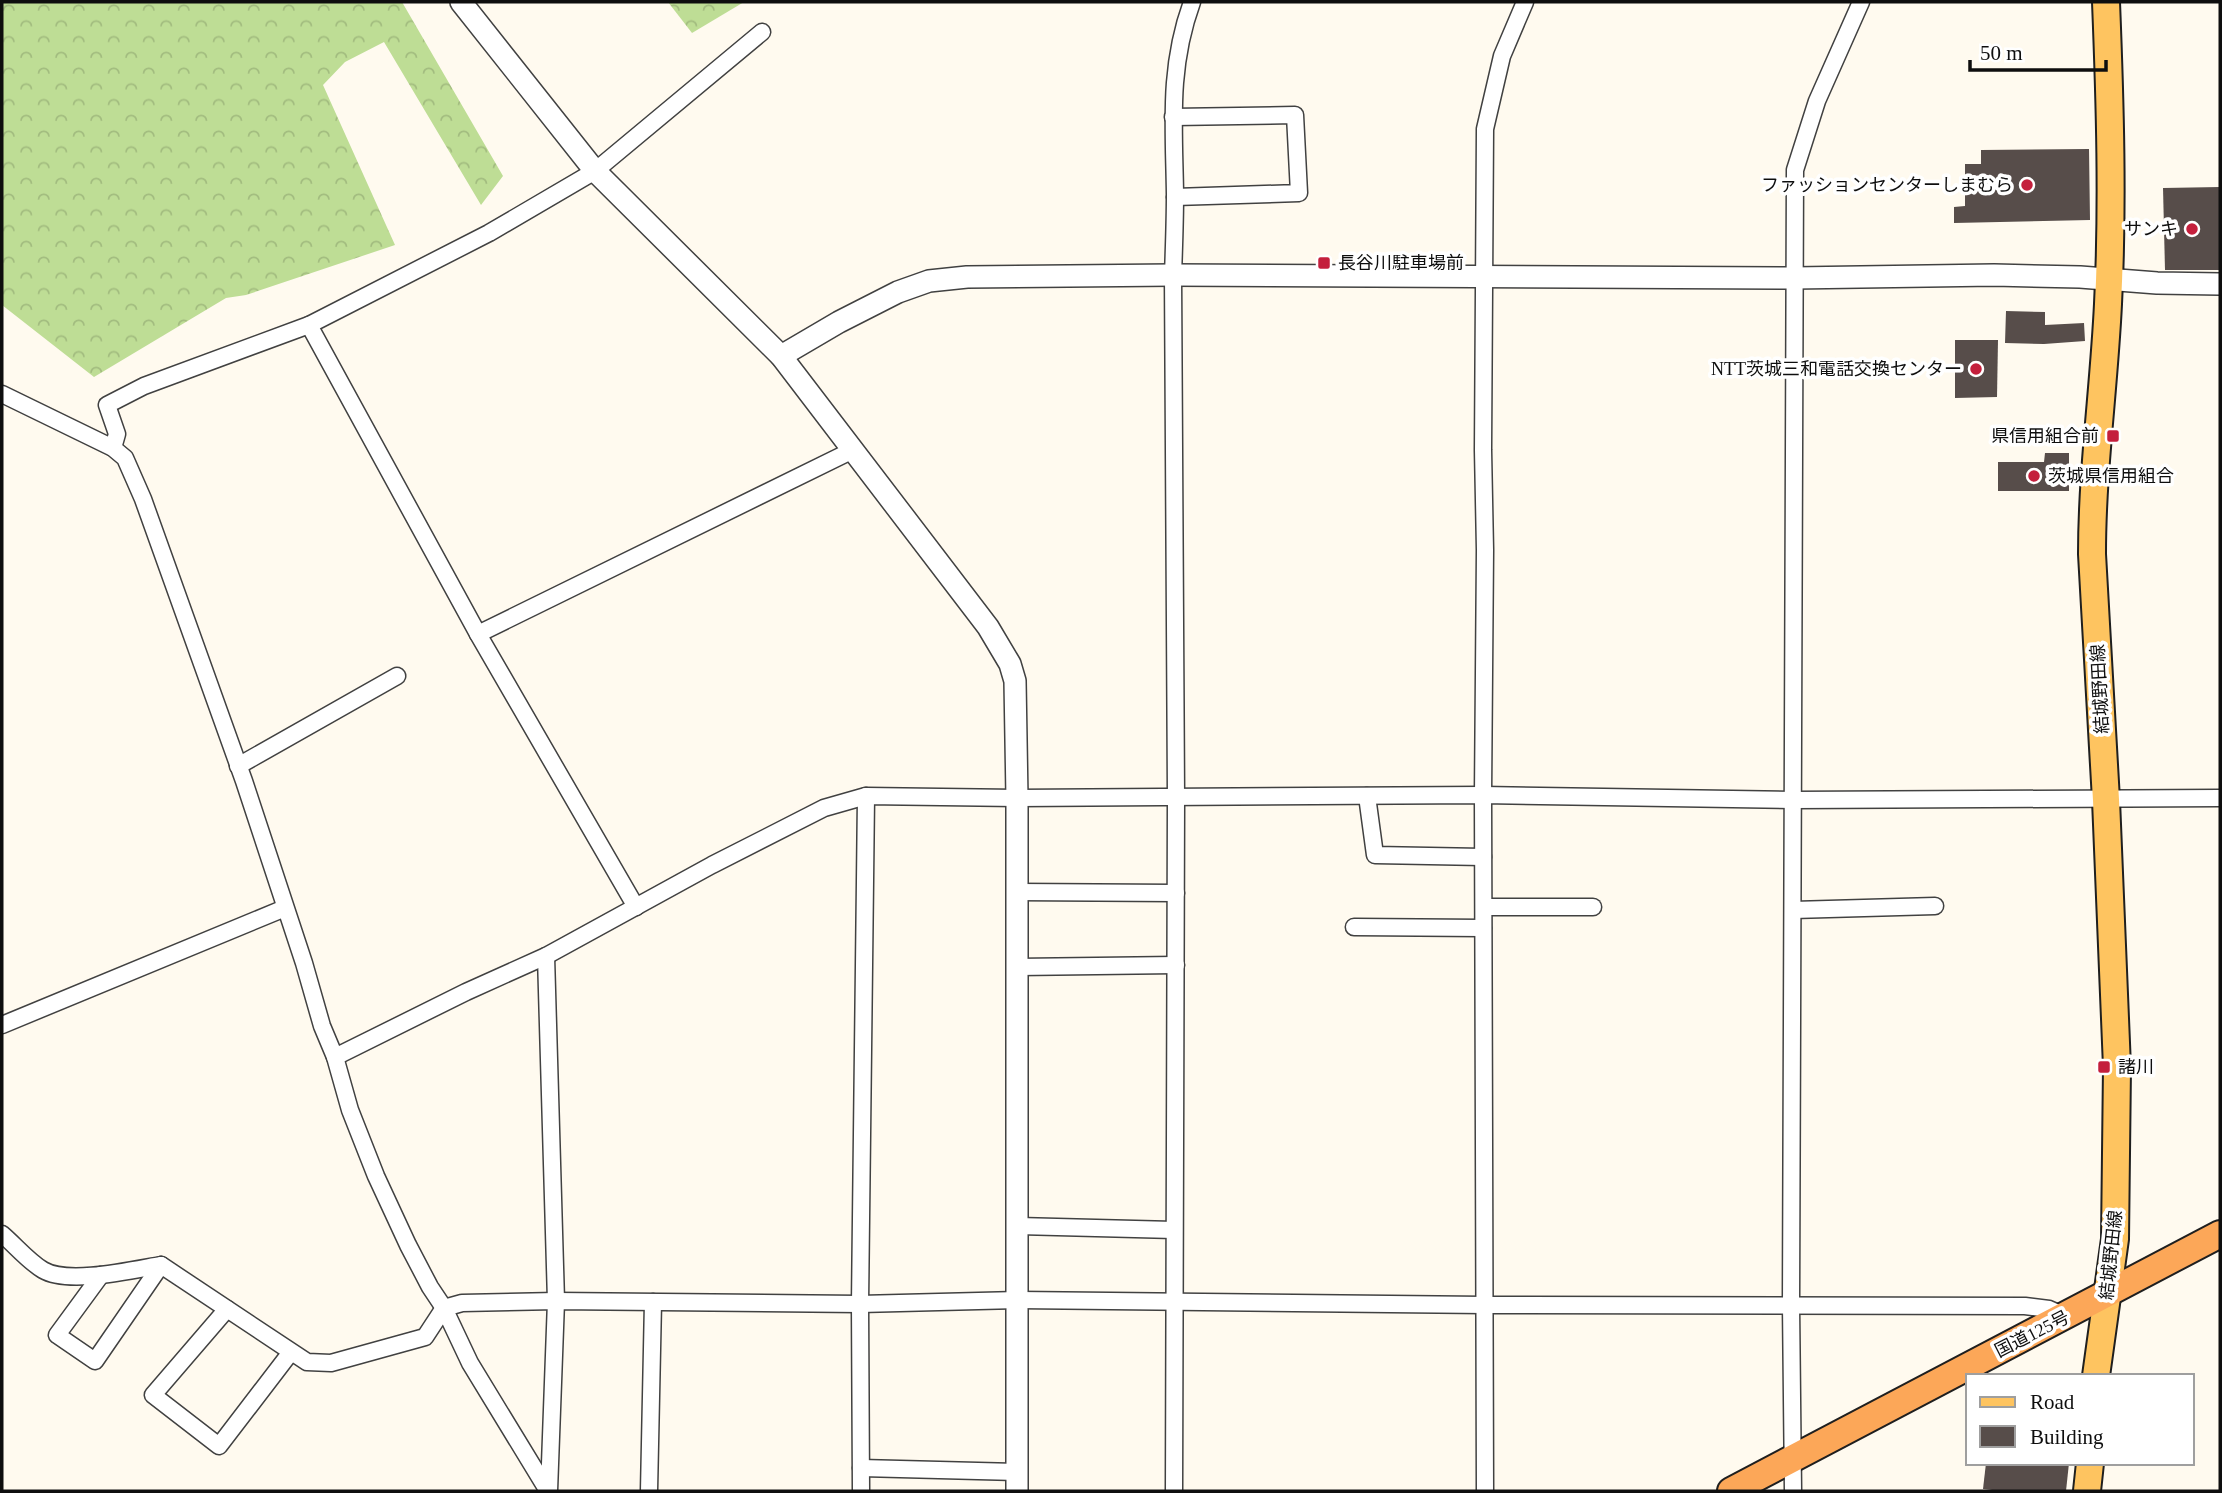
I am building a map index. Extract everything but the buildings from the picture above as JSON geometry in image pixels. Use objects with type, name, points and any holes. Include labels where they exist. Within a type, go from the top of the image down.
[{"type":"highway","name":"国道125号","points":[[1731,1491],[2220,1234]]},
{"type":"main road","name":"結城野田線","points":[[2096,1374],[2116,1224],[2117,1067],[2092,554],[2092,514],[2109,281],[2106,2]]},
{"type":"main road","points":[[2087,1491],[2090,1465]]},
{"type":"street","points":[[461,2],[595,171],[781,356],[988,627],[1010,664],[1015,681],[1017,1481],[861,1468]]},
{"type":"street","points":[[1174,1491],[1176,798],[1173,117],[1176,61],[1192,2]]},
{"type":"street","points":[[1485,1491],[1485,129],[1502,56],[1525,2]]},
{"type":"street","points":[[1793,1491],[1791,1305],[1795,170],[1817,101],[1861,2]]},
{"type":"street","points":[[113,447],[117,434],[107,405],[144,386],[309,325],[489,233],[595,171],[762,32]]},
{"type":"street","points":[[1173,117],[1295,115],[1299,193],[1175,197]]},
{"type":"street","points":[[781,356],[898,292],[929,281],[1006,276],[1794,278],[1994,275],[2220,284]]},
{"type":"street","points":[[309,325],[478,635],[636,907]]},
{"type":"street","points":[[2,394],[113,447],[125,458],[143,499],[238,766],[304,963],[322,1026],[335,1057],[349,1110],[376,1176],[408,1245],[444,1308],[470,1363],[548,1491]]},
{"type":"street","points":[[478,635],[853,450]]},
{"type":"street","points":[[238,766],[397,676]]},
{"type":"street","points":[[335,1057],[546,956],[824,808],[866,796],[1176,798],[1483,795],[1794,800],[2220,798]]},
{"type":"street","points":[[862,1491],[860,1304],[866,796]]},
{"type":"street","points":[[1367,796],[1375,855],[1483,857]]},
{"type":"street","points":[[1016,892],[1176,893]]},
{"type":"street","points":[[1793,910],[1935,906]]},
{"type":"street","points":[[1483,907],[1593,907]]},
{"type":"street","points":[[2,1025],[285,908]]},
{"type":"street","points":[[1354,927],[1483,928]]},
{"type":"street","points":[[546,956],[555,1301],[548,1491]]},
{"type":"street","points":[[1017,967],[1175,965]]},
{"type":"street","points":[[1018,1226],[1174,1230]]},
{"type":"street","points":[[2,1234],[42,1270],[56,1275],[101,1275],[161,1265],[307,1362],[331,1363],[425,1337],[444,1308],[462,1303],[555,1301],[860,1304],[1018,1300],[1485,1305],[2025,1306],[2049,1309],[2065,1316]]},
{"type":"street","points":[[101,1275],[58,1335],[95,1361],[161,1265]]},
{"type":"street","points":[[649,1491],[653,1302]]},
{"type":"street","points":[[227,1309],[153,1395],[219,1446],[290,1352]]},
{"type":"green space","points":[[2,2],[402,2],[503,176],[481,205],[384,42],[345,62],[323,85],[395,245],[246,295],[226,298],[94,377],[2,305]]},
{"type":"green space","points":[[668,2],[744,2],[692,33]]},
{"type":"place","name":"ファッションセンターしまむら","points":[[2027,185]]},
{"type":"place","name":"サンキ","points":[[2192,229]]},
{"type":"place","name":"長谷川駐車場前","points":[[1324,263]]},
{"type":"place","name":"NTT茨城三和電話交換センター","points":[[1976,369]]},
{"type":"place","name":"県信用組合前","points":[[2113,436]]},
{"type":"place","name":"茨城県信用組合","points":[[2034,476]]},
{"type":"place","name":"諸川","points":[[2104,1067]]}]
